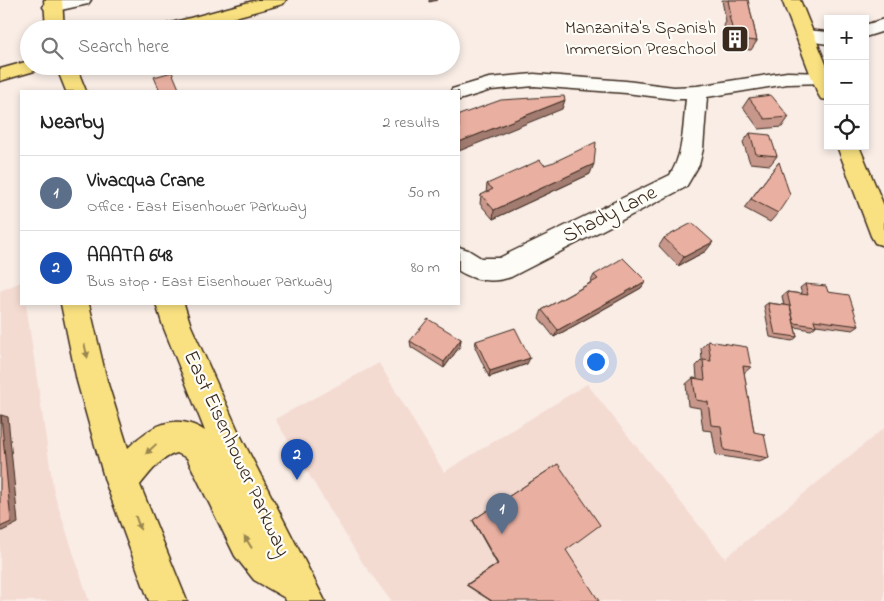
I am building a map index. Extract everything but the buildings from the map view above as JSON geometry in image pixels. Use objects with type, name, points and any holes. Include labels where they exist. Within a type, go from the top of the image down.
[{"type":"main road","points":[[203,20],[277,0]]},
{"type":"main road","points":[[791,0],[824,84]]},
{"type":"main road","points":[[52,3],[55,20]]},
{"type":"main road","points":[[0,75],[20,69]]},
{"type":"main road","points":[[60,90],[61,75]]},
{"type":"main road","points":[[70,75],[76,90]]},
{"type":"main road","points":[[850,150],[884,236]]},
{"type":"main road","points":[[75,305],[92,380],[122,481],[168,601]]},
{"type":"main road","name":"East Eisenhower Parkway","points":[[170,305],[177,326],[228,447],[302,593]]},
{"type":"main road","points":[[122,481],[157,443],[170,438],[191,439],[199,446],[248,543],[267,567],[302,593]]},
{"type":"street","points":[[52,3],[82,0]]},
{"type":"street","points":[[869,30],[884,24]]},
{"type":"street","points":[[805,36],[824,38]]},
{"type":"street","points":[[460,94],[489,84],[534,80],[674,93],[697,92],[787,78],[824,86]]},
{"type":"street","name":"Shady Lane","points":[[460,258],[477,269],[502,269],[678,181],[688,165],[690,157],[697,92]]},
{"type":"shaded area","points":[[20,282],[20,305],[26,305],[54,493],[89,601],[0,601],[0,291]]},
{"type":"shaded area","points":[[379,363],[444,472],[587,384],[725,558],[884,428],[884,601],[391,601],[362,562],[275,419]]},
{"type":"place","name":"Manzanita's Spanish Immersion Preschool","points":[[735,39]]},
{"type":"place","name":"AAATA 648","points":[[297,480]]},
{"type":"place","name":"Vivacqua Crane","points":[[502,534]]}]
